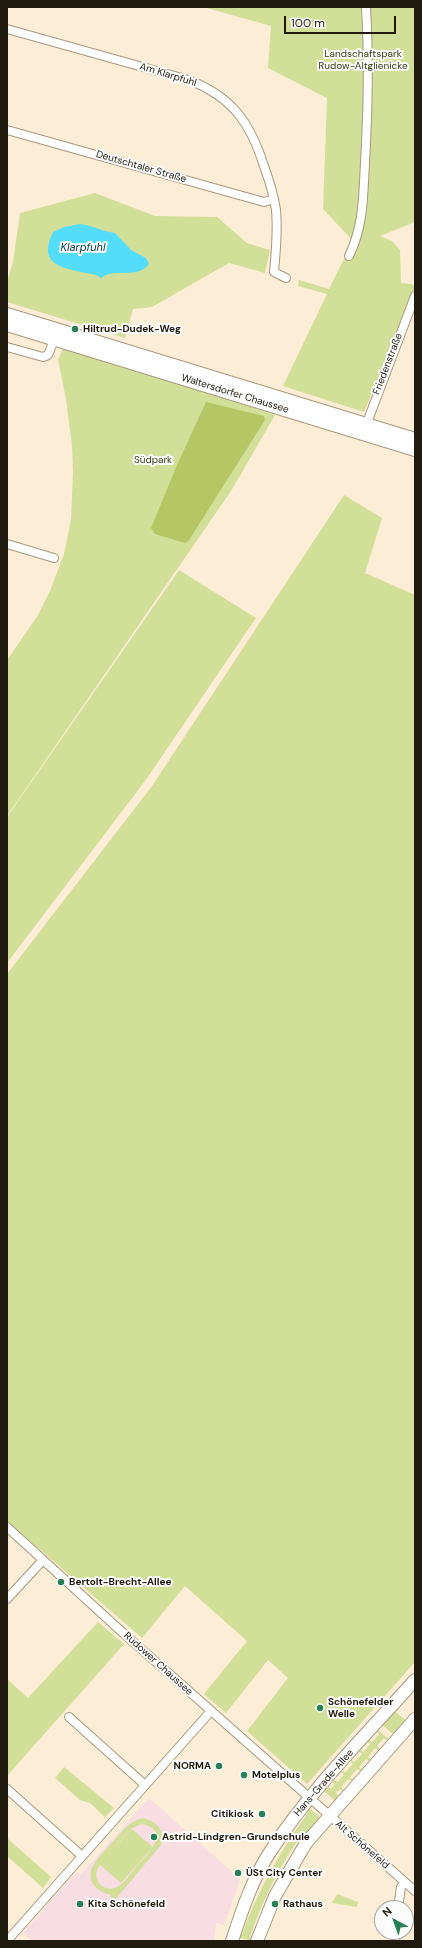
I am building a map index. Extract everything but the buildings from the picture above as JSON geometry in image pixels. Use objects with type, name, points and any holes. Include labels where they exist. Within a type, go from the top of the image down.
[{"type":"street","points":[[349,256],[361,222],[367,88],[368,43],[366,7]]},
{"type":"street","name":"Am Klarpfuhl","points":[[7,29],[189,80],[207,87],[228,101],[244,120],[256,142],[274,199],[277,235],[274,272],[286,278]]},
{"type":"street","name":"Deutschtaler Straße","points":[[7,130],[264,202],[274,199]]},
{"type":"street","name":"Friedenstraße","points":[[364,429],[415,296]]},
{"type":"street","name":"Waltersdorfer Chaussee","points":[[7,314],[56,334],[364,429],[415,450]]},
{"type":"street","name":"Waltersdorfer Chaussee","points":[[7,325],[56,334]]},
{"type":"street","points":[[7,347],[43,357],[48,356],[56,334]]},
{"type":"street","name":"Waltersdorfer Chaussee","points":[[364,429],[415,439]]},
{"type":"street","points":[[7,544],[54,558]]},
{"type":"street","name":"Rudower Chaussee","points":[[7,1527],[310,1798]]},
{"type":"street","points":[[7,1599],[43,1560]]},
{"type":"street","name":"Hans-Grade-Allee","points":[[232,1941],[250,1892],[271,1850],[310,1798],[415,1680]]},
{"type":"street","points":[[7,1941],[211,1711]]},
{"type":"street","points":[[69,1717],[145,1785]]},
{"type":"street","points":[[257,1941],[270,1905],[289,1869],[306,1842],[415,1719]]},
{"type":"street","points":[[7,1789],[82,1856]]},
{"type":"street","name":"Alt Schönefeld","points":[[310,1798],[415,1891]]},
{"type":"street","points":[[399,1900],[401,1887],[405,1882]]},
{"type":"shaded area","name":"Astrid-Lindgren-Grundschule","points":[[149,1798],[240,1879],[224,1925],[216,1923],[214,1941],[32,1941],[23,1933],[76,1872],[80,1875]]},
{"type":"green space","name":"Landschaftspark Rudow-Altglienicke","points":[[203,7],[415,7],[415,222],[380,236],[392,241],[400,250],[401,283],[412,284],[415,287],[364,412],[283,386],[327,294],[298,286],[299,280],[329,289],[353,241],[323,209],[327,98],[268,68],[271,26]]},
{"type":"green space","points":[[95,193],[155,216],[217,217],[247,243],[270,250],[265,273],[229,263],[152,307],[133,309],[125,338],[7,302],[7,282],[13,262],[20,213]]},
{"type":"green space","name":"Südpark","points":[[64,346],[275,415],[231,491],[7,816],[7,660],[38,615],[50,591],[64,554],[71,520],[73,471],[72,446],[66,399],[58,360]]},
{"type":"green space","points":[[206,402],[264,416],[265,420],[189,540],[185,543],[155,534],[151,528],[177,465]]},
{"type":"green space","points":[[344,495],[382,518],[365,573],[415,595],[415,1662],[307,1784],[247,1731],[288,1678],[268,1660],[226,1713],[204,1694],[247,1641],[185,1586],[142,1638],[7,1521],[7,974],[152,786]]},
{"type":"green space","points":[[179,570],[256,618],[145,781],[7,963],[7,817]]},
{"type":"green space","points":[[98,1622],[124,1644],[7,1776],[7,1679],[28,1698]]},
{"type":"green space","points":[[393,1710],[407,1721],[394,1735],[381,1724]]},
{"type":"green space","points":[[377,1729],[390,1740],[388,1742],[384,1738],[377,1746],[381,1750],[380,1752],[375,1748],[368,1757],[372,1760],[371,1762],[366,1759],[359,1767],[363,1770],[362,1772],[357,1769],[350,1777],[354,1781],[353,1782],[348,1779],[341,1787],[345,1791],[344,1792],[340,1789],[336,1793],[340,1797],[336,1802],[323,1790],[327,1785],[331,1789],[335,1784],[331,1781],[332,1779],[337,1782],[344,1775],[340,1771],[341,1769],[345,1773],[353,1764],[349,1760],[350,1759],[354,1762],[362,1754],[358,1750],[359,1749],[363,1752],[370,1744],[366,1740],[368,1739],[372,1742],[379,1734],[375,1730]]},
{"type":"green space","points":[[64,1767],[114,1808],[105,1817],[90,1803],[80,1800],[55,1778]]},
{"type":"green space","points":[[309,1808],[319,1816],[318,1821],[307,1834],[304,1832],[280,1869],[266,1896],[255,1923],[250,1937],[254,1939],[252,1941],[237,1937],[237,1934],[242,1934],[270,1871],[308,1813],[305,1810]]},
{"type":"green space","points":[[143,1818],[156,1824],[162,1835],[161,1845],[115,1900],[110,1896],[111,1895],[99,1890],[93,1884],[91,1878],[92,1868],[98,1858],[121,1832],[133,1822]],"holes":[[[142,1824],[151,1827],[156,1832],[157,1838],[153,1847],[132,1829],[106,1858],[132,1828]],[[152,1848],[120,1886],[112,1889],[102,1886],[99,1883],[96,1874],[100,1865],[121,1883]]]},
{"type":"green space","points":[[7,1838],[51,1877],[43,1888],[7,1856]]},
{"type":"green space","points":[[337,1894],[358,1902],[357,1907],[332,1903]]},
{"type":"water","name":"Klarpfuhl","points":[[80,224],[115,233],[131,250],[146,258],[149,264],[144,269],[132,273],[112,273],[101,278],[94,274],[72,270],[57,265],[49,256],[48,250],[53,232],[64,227]]},
{"type":"place","name":"Hiltrud-Dudek-Weg","points":[[75,329]]},
{"type":"place","name":"Bertolt-Brecht-Allee","points":[[61,1582]]},
{"type":"place","name":"Schönefelder Welle","points":[[320,1708]]},
{"type":"place","name":"NORMA","points":[[219,1766]]},
{"type":"place","name":"Motelplus","points":[[244,1775]]},
{"type":"place","name":"Citikiosk","points":[[262,1814]]},
{"type":"place","name":"Astrid-Lindgren-Grundschule","points":[[154,1837]]},
{"type":"place","name":"ÜSt City Center","points":[[238,1873]]},
{"type":"place","name":"Kita Schönefeld","points":[[80,1904]]},
{"type":"place","name":"Rathaus","points":[[275,1904]]}]
